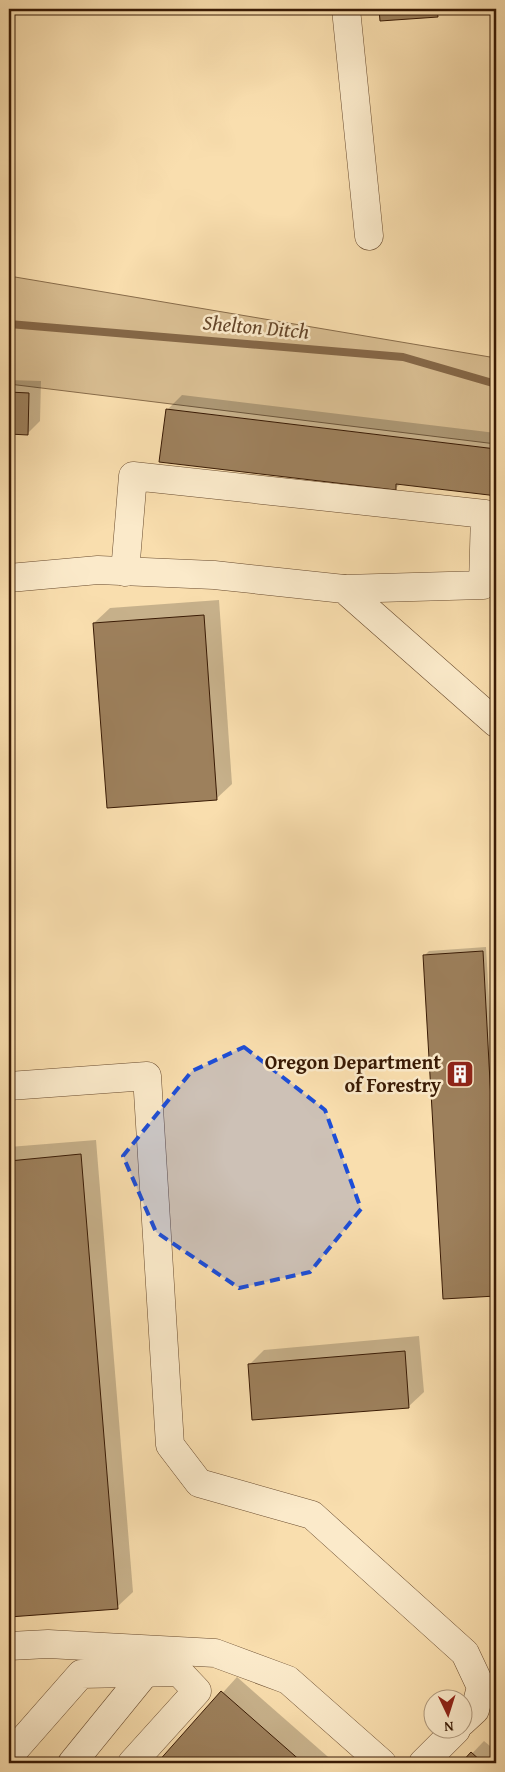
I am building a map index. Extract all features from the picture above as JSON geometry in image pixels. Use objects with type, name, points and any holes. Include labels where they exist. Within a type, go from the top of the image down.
[{"type":"street","points":[[346,9],[369,236]]},
{"type":"street","points":[[9,578],[98,570],[126,572],[214,575],[344,589],[490,584],[484,514],[133,476],[126,572]]},
{"type":"street","points":[[344,589],[496,723]]},
{"type":"street","points":[[9,1086],[147,1076],[170,1445],[199,1483],[312,1515],[465,1653],[489,1694],[472,1713]]},
{"type":"street","points":[[9,1646],[48,1644],[215,1653],[288,1680],[382,1763]]},
{"type":"street","points":[[72,1763],[146,1672]]},
{"type":"street","points":[[9,1756],[81,1674],[180,1672],[197,1691],[132,1763]]},
{"type":"street","points":[[423,1763],[446,1740]]},
{"type":"highlighted area","points":[[244,1047],[325,1110],[361,1209],[310,1272],[239,1288],[156,1232],[123,1156],[192,1071]]},
{"type":"shaded area","points":[[9,276],[496,358],[496,444],[9,384]]},
{"type":"building","points":[[379,9],[437,9],[438,17],[380,21]]},
{"type":"building","points":[[9,392],[29,393],[28,435],[9,434]]},
{"type":"building","points":[[166,409],[496,449],[496,497],[396,484],[396,490],[159,462]]},
{"type":"building","points":[[204,615],[217,800],[107,808],[93,623]]},
{"type":"building","name":"Oregon Department of Forestry","points":[[483,951],[496,1194],[496,1296],[443,1299],[423,955]]},
{"type":"building","points":[[81,1154],[118,1609],[9,1617],[9,1161]]},
{"type":"building","points":[[405,1351],[409,1408],[252,1420],[248,1364]]},
{"type":"building","points":[[221,1691],[303,1763],[157,1763]]},
{"type":"building","points":[[471,1752],[483,1763],[461,1763]]},
{"type":"waterway","name":"Shelton Ditch","points":[[9,324],[403,357],[496,384]]},
{"type":"place","name":"Oregon Department of Forestry","points":[[460,1074]]}]
